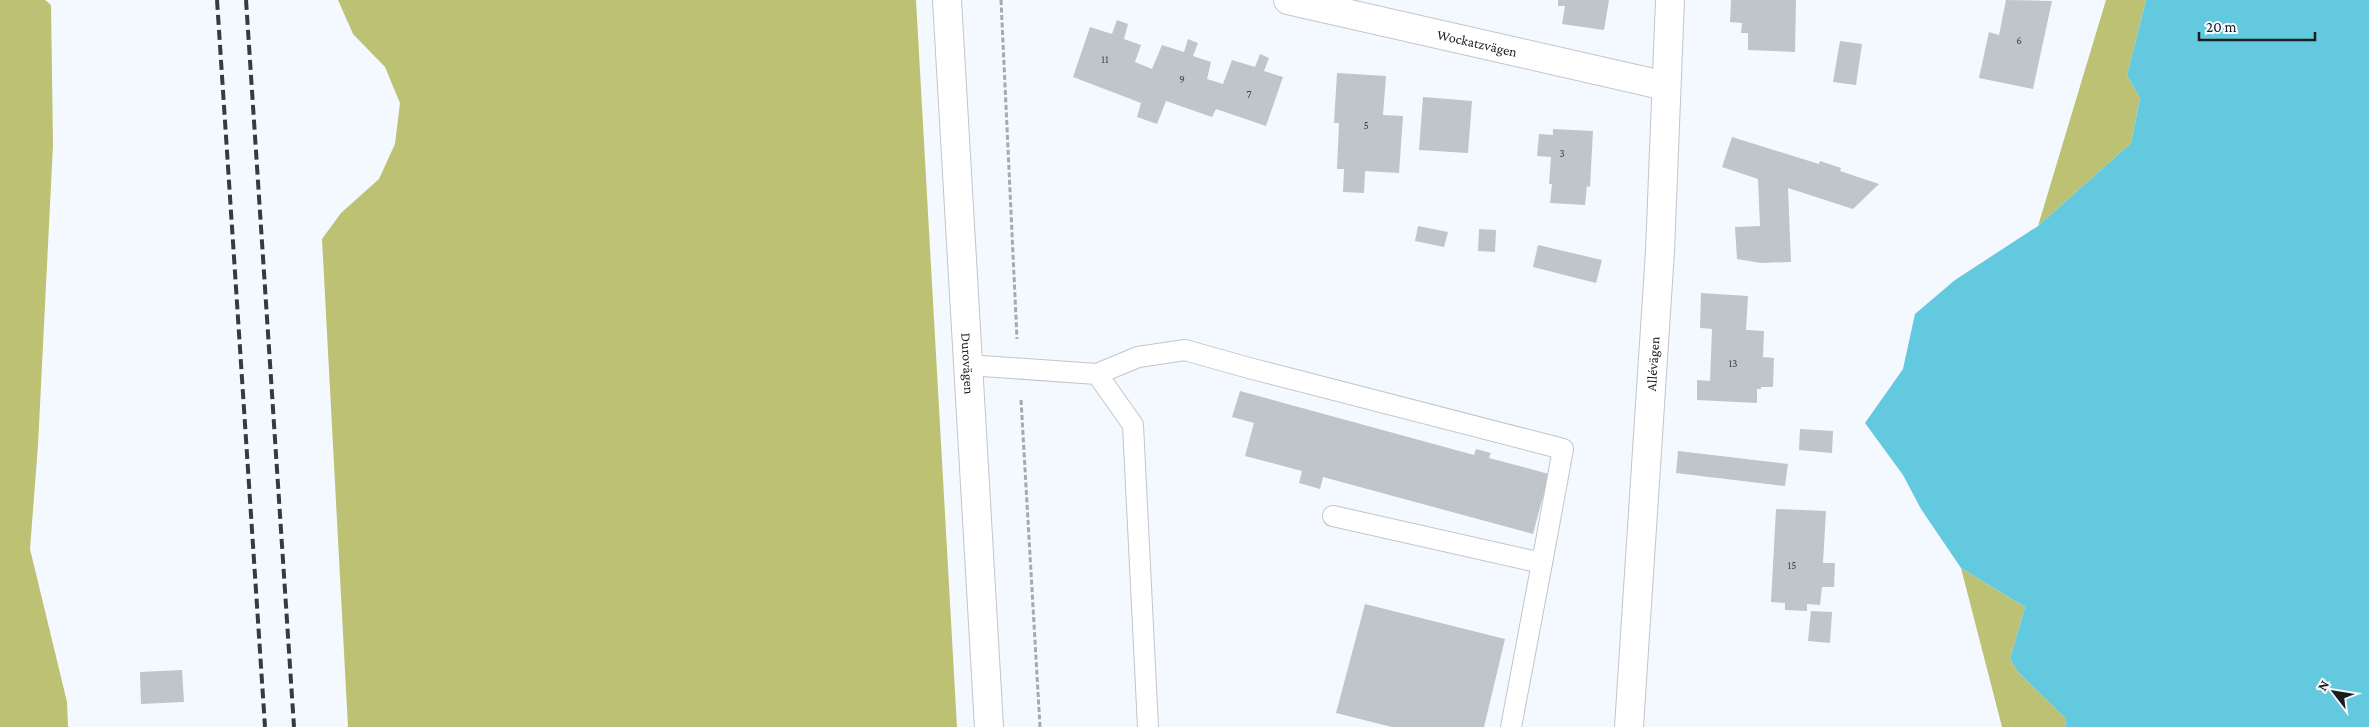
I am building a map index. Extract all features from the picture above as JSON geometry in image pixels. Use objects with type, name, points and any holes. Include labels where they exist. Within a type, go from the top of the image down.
[{"type":"street","name":"Durovägen","points":[[947,0],[990,727]]},
{"type":"street","name":"Wockatzvägen","points":[[1288,0],[1666,86]]},
{"type":"street","name":"Allévägen","points":[[1629,727],[1660,251],[1670,0]]},
{"type":"lane","points":[[968,365],[1098,374],[1138,357],[1185,350],[1563,449],[1510,727]]},
{"type":"lane","points":[[1098,374],[1134,425],[1148,727]]},
{"type":"lane","points":[[1333,516],[1542,563]]},
{"type":"green space","points":[[0,0],[45,0],[51,5],[53,145],[38,445],[30,549],[67,702],[68,727],[0,727]]},
{"type":"green space","points":[[338,0],[916,0],[957,727],[348,727],[322,239],[341,213],[379,179],[395,144],[400,103],[385,67],[353,34]]},
{"type":"green space","points":[[2106,0],[2146,0],[2127,75],[2140,98],[2131,143],[2038,226]]},
{"type":"green space","points":[[1961,568],[2025,607],[2010,659],[2018,672],[2065,718],[2066,727],[2002,727]]},
{"type":"water","points":[[2146,0],[2369,0],[2369,727],[2066,727],[2065,718],[2018,672],[2010,659],[2025,607],[1961,568],[1921,509],[1903,475],[1865,423],[1903,369],[1915,314],[1955,280],[2038,226],[2131,143],[2140,98],[2127,75]]},
{"type":"building","points":[[1558,0],[1609,0],[1604,30],[1562,24],[1565,6],[1558,6]]},
{"type":"building","points":[[1731,0],[1796,0],[1795,52],[1748,50],[1748,33],[1741,33],[1742,23],[1730,22]]},
{"type":"building","points":[[2006,0],[2052,1],[2033,89],[1979,78],[1989,32],[1999,35]]},
{"type":"building","points":[[1117,20],[1128,24],[1124,39],[1141,45],[1135,62],[1152,69],[1162,45],[1184,52],[1188,39],[1198,43],[1193,56],[1211,62],[1207,79],[1223,84],[1232,60],[1255,67],[1260,54],[1269,58],[1264,71],[1283,77],[1266,126],[1216,109],[1212,117],[1166,101],[1157,124],[1137,117],[1141,103],[1073,77],[1090,27],[1112,34]]},
{"type":"building","points":[[1840,41],[1862,44],[1856,85],[1833,82]]},
{"type":"building","points":[[1337,73],[1386,76],[1383,115],[1403,116],[1399,173],[1365,171],[1364,193],[1343,192],[1344,169],[1337,169],[1339,123],[1334,123]]},
{"type":"building","points":[[1423,97],[1472,101],[1468,153],[1419,150]]},
{"type":"building","points":[[1553,129],[1593,131],[1590,187],[1587,186],[1585,205],[1550,203],[1552,184],[1549,184],[1551,157],[1537,156],[1539,134],[1553,135]]},
{"type":"building","points":[[1732,137],[1819,164],[1820,161],[1841,168],[1840,171],[1879,184],[1853,209],[1788,188],[1791,262],[1761,263],[1737,259],[1735,227],[1760,226],[1758,179],[1722,167]]},
{"type":"building","points":[[1418,226],[1448,232],[1444,247],[1415,241]]},
{"type":"building","points":[[1479,229],[1496,230],[1495,252],[1478,251]]},
{"type":"building","points":[[1538,245],[1602,260],[1596,283],[1533,267]]},
{"type":"building","points":[[1701,293],[1748,296],[1746,330],[1764,331],[1763,357],[1774,358],[1773,387],[1757,389],[1757,403],[1697,400],[1697,380],[1710,381],[1712,329],[1700,328]]},
{"type":"building","points":[[1240,391],[1474,455],[1476,449],[1491,453],[1489,458],[1549,474],[1533,534],[1323,477],[1320,489],[1299,483],[1302,471],[1245,456],[1254,423],[1232,417]]},
{"type":"building","points":[[1800,429],[1833,431],[1832,453],[1799,450]]},
{"type":"building","points":[[1678,451],[1788,464],[1785,486],[1676,473]]},
{"type":"building","points":[[1776,509],[1826,511],[1823,563],[1835,563],[1834,587],[1822,587],[1820,605],[1807,604],[1807,611],[1785,610],[1785,603],[1771,602]]},
{"type":"building","points":[[1365,604],[1505,639],[1484,727],[1392,727],[1336,713]]},
{"type":"building","points":[[1811,611],[1832,612],[1830,643],[1808,641]]},
{"type":"building","points":[[182,670],[184,702],[141,704],[140,672]]},
{"type":"railway","points":[[217,0],[265,727]]},
{"type":"railway","points":[[246,0],[294,727]]}]
